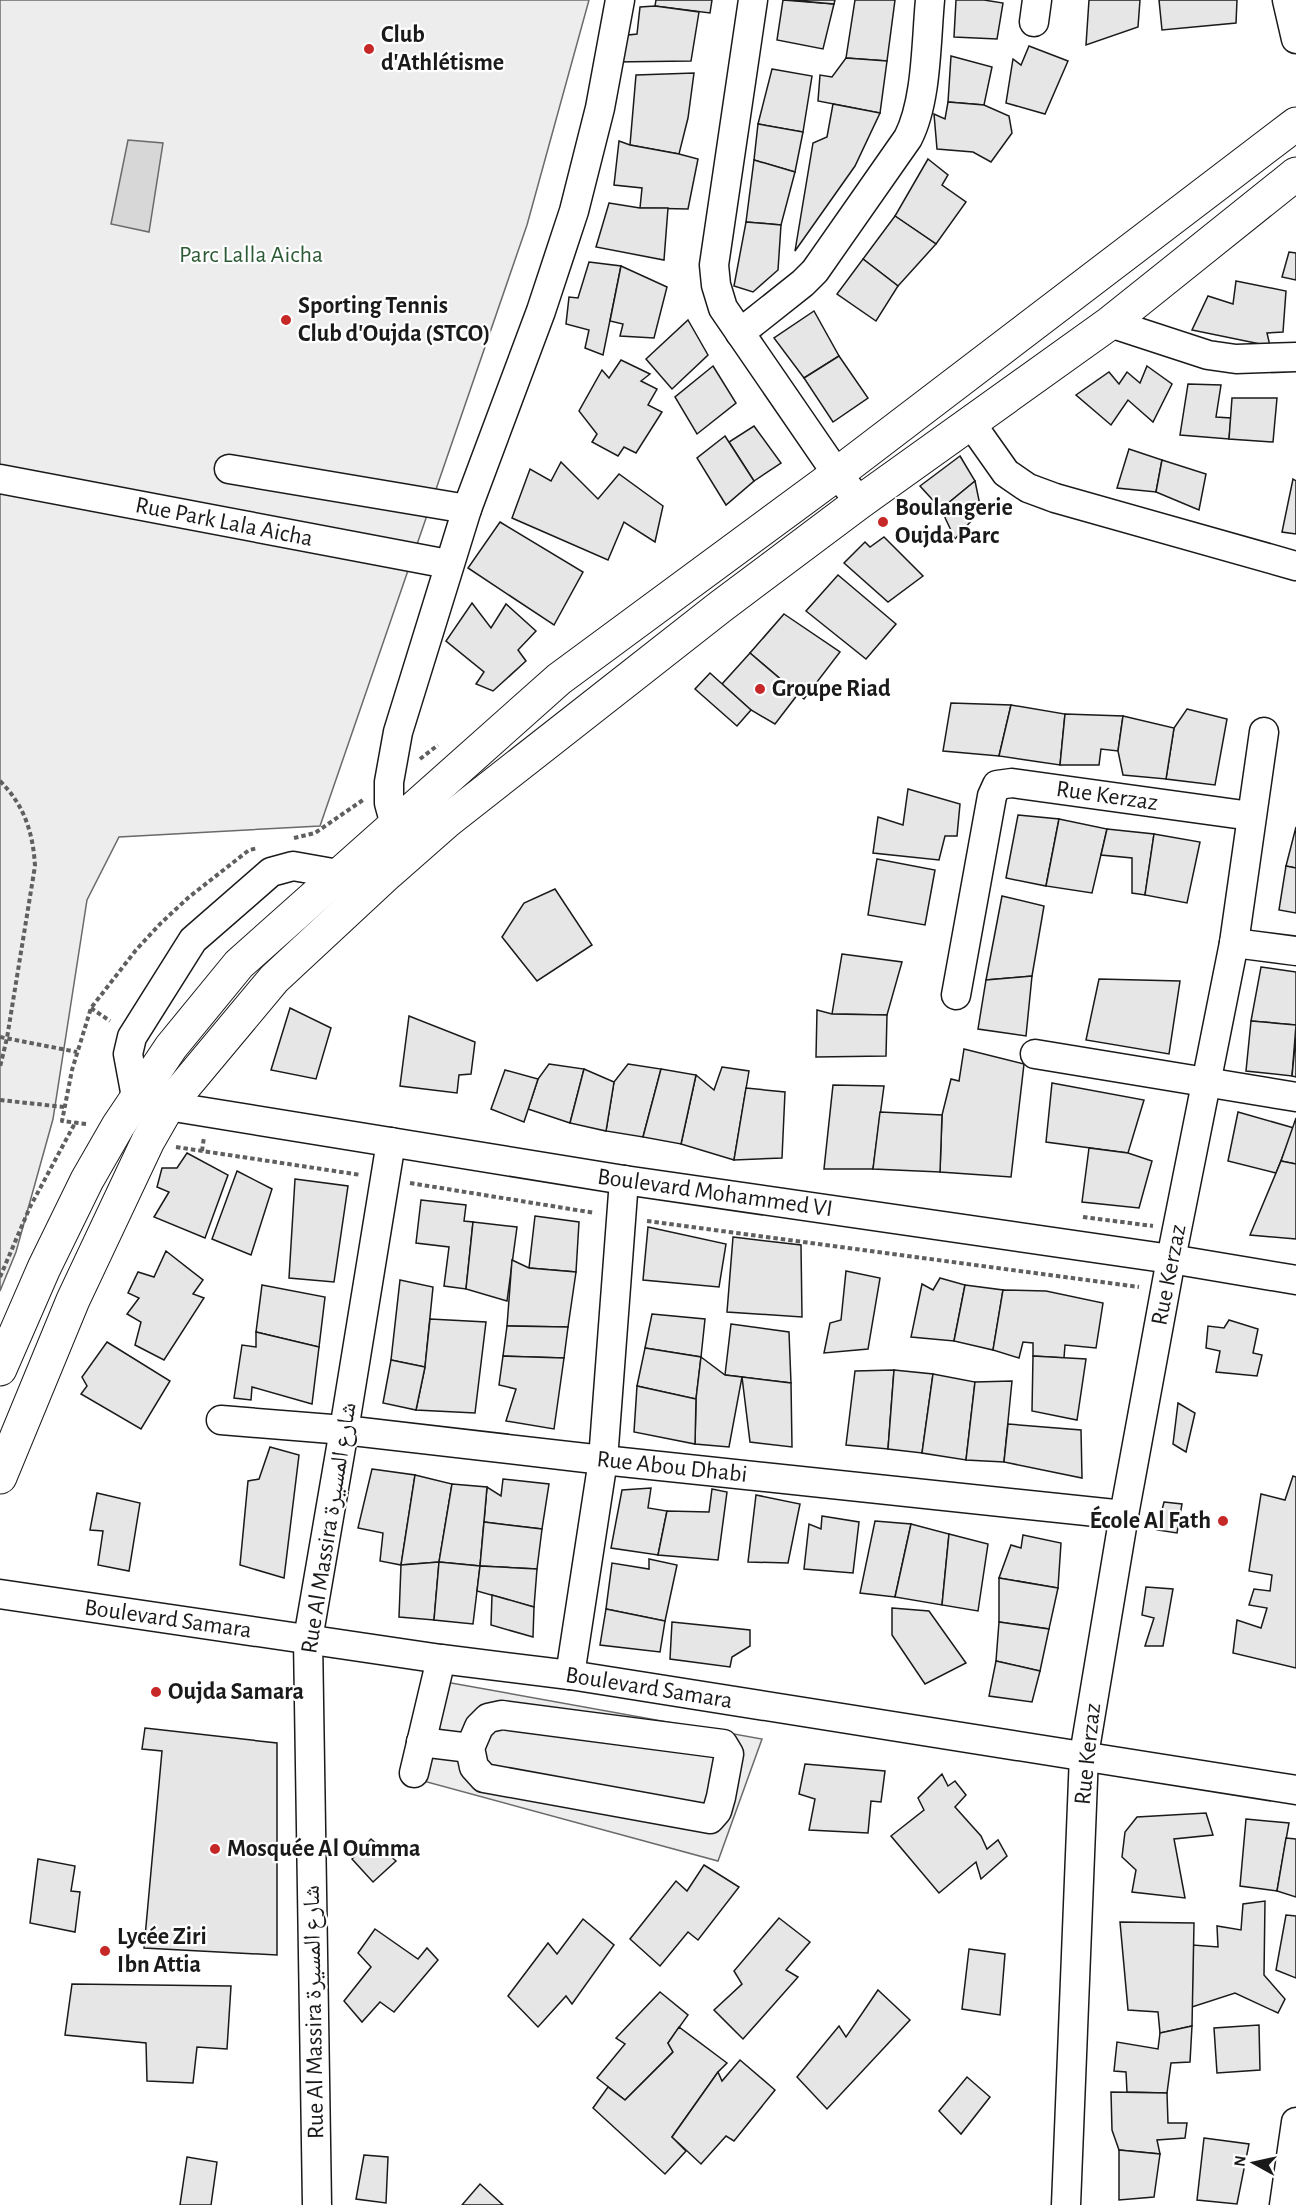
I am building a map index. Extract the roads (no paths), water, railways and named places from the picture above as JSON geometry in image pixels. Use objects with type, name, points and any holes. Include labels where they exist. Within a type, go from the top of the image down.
[{"type":"main road","points":[[0,1477],[73,1300],[148,1141],[168,1106],[274,979],[388,873],[437,810],[559,679],[837,474],[1296,124]]},
{"type":"main road","points":[[0,1369],[44,1268],[87,1180],[118,1126],[171,1047],[239,964],[394,825],[437,810],[586,713],[720,607],[860,502],[1110,323],[1296,174]]},
{"type":"main road","points":[[559,679],[586,713]]},
{"type":"street","points":[[394,825],[389,803],[389,782],[398,732],[448,564],[541,311],[574,211],[600,108],[620,0]]},
{"type":"street","points":[[753,0],[714,265],[716,285],[723,308],[837,474],[860,502]]},
{"type":"street","points":[[740,333],[803,284],[908,138],[916,123],[920,101],[930,0]]},
{"type":"street","points":[[1287,0],[1296,39]]},
{"type":"street","points":[[1110,323],[1208,355],[1236,359],[1296,357]]},
{"type":"street","points":[[970,422],[1006,473],[1028,488],[1055,498],[1296,566]]},
{"type":"street","points":[[229,470],[467,509]]},
{"type":"street","name":"Rue Park Lala Aicha","points":[[0,479],[448,564]]},
{"type":"street","points":[[1251,816],[1264,732]]},
{"type":"street","name":"Rue Kerzaz","points":[[956,995],[992,796],[997,785],[1012,783],[1251,816],[1234,943],[1171,1259],[1124,1515],[1084,1755],[1066,2205]]},
{"type":"street","points":[[136,1097],[128,1054],[132,1037],[193,940],[271,872],[292,866],[338,874]]},
{"type":"street","points":[[1234,943],[1296,951]]},
{"type":"street","points":[[1035,1054],[1296,1097]]},
{"type":"street","name":"Boulevard Mohammed VI","points":[[136,1097],[168,1106],[624,1180],[1171,1259],[1296,1280]]},
{"type":"street","name":"Rue Al Massira شارع المسيرة","points":[[317,2205],[308,1639],[391,1142]]},
{"type":"street","points":[[570,1675],[603,1460],[624,1180]]},
{"type":"street","name":"Rue Abou Dhabi","points":[[220,1420],[344,1430],[1124,1515]]},
{"type":"street","name":"Boulevard Samara","points":[[0,1594],[441,1659],[570,1675],[1296,1790]]},
{"type":"street","points":[[414,1773],[441,1659]]},
{"type":"street","points":[[501,1715],[723,1744],[729,1754],[717,1811],[710,1819],[484,1778],[474,1767],[470,1748],[479,1727],[488,1718],[501,1715]]},
{"type":"street","points":[[422,1742],[470,1748]]},
{"type":"street","points":[[1284,2205],[1296,2122]]},
{"type":"place","name":"Club d'Athlétisme","points":[[369,49]]},
{"type":"place","name":"Sporting Tennis Club d'Oujda (STCO)","points":[[286,320]]},
{"type":"place","name":"Boulangerie Oujda Parc","points":[[883,522]]},
{"type":"place","name":"Groupe Riad","points":[[760,689]]},
{"type":"place","name":"École Al Fath","points":[[1223,1521]]},
{"type":"place","name":"Oujda Samara","points":[[156,1692]]},
{"type":"place","name":"Mosquée Al Oumma","points":[[215,1849]]},
{"type":"place","name":"Lycée Ziri Ibn Attia","points":[[105,1951]]},
{"type":"park label","name":"Parc Lalla Aicha","points":[[251,255]]}]
